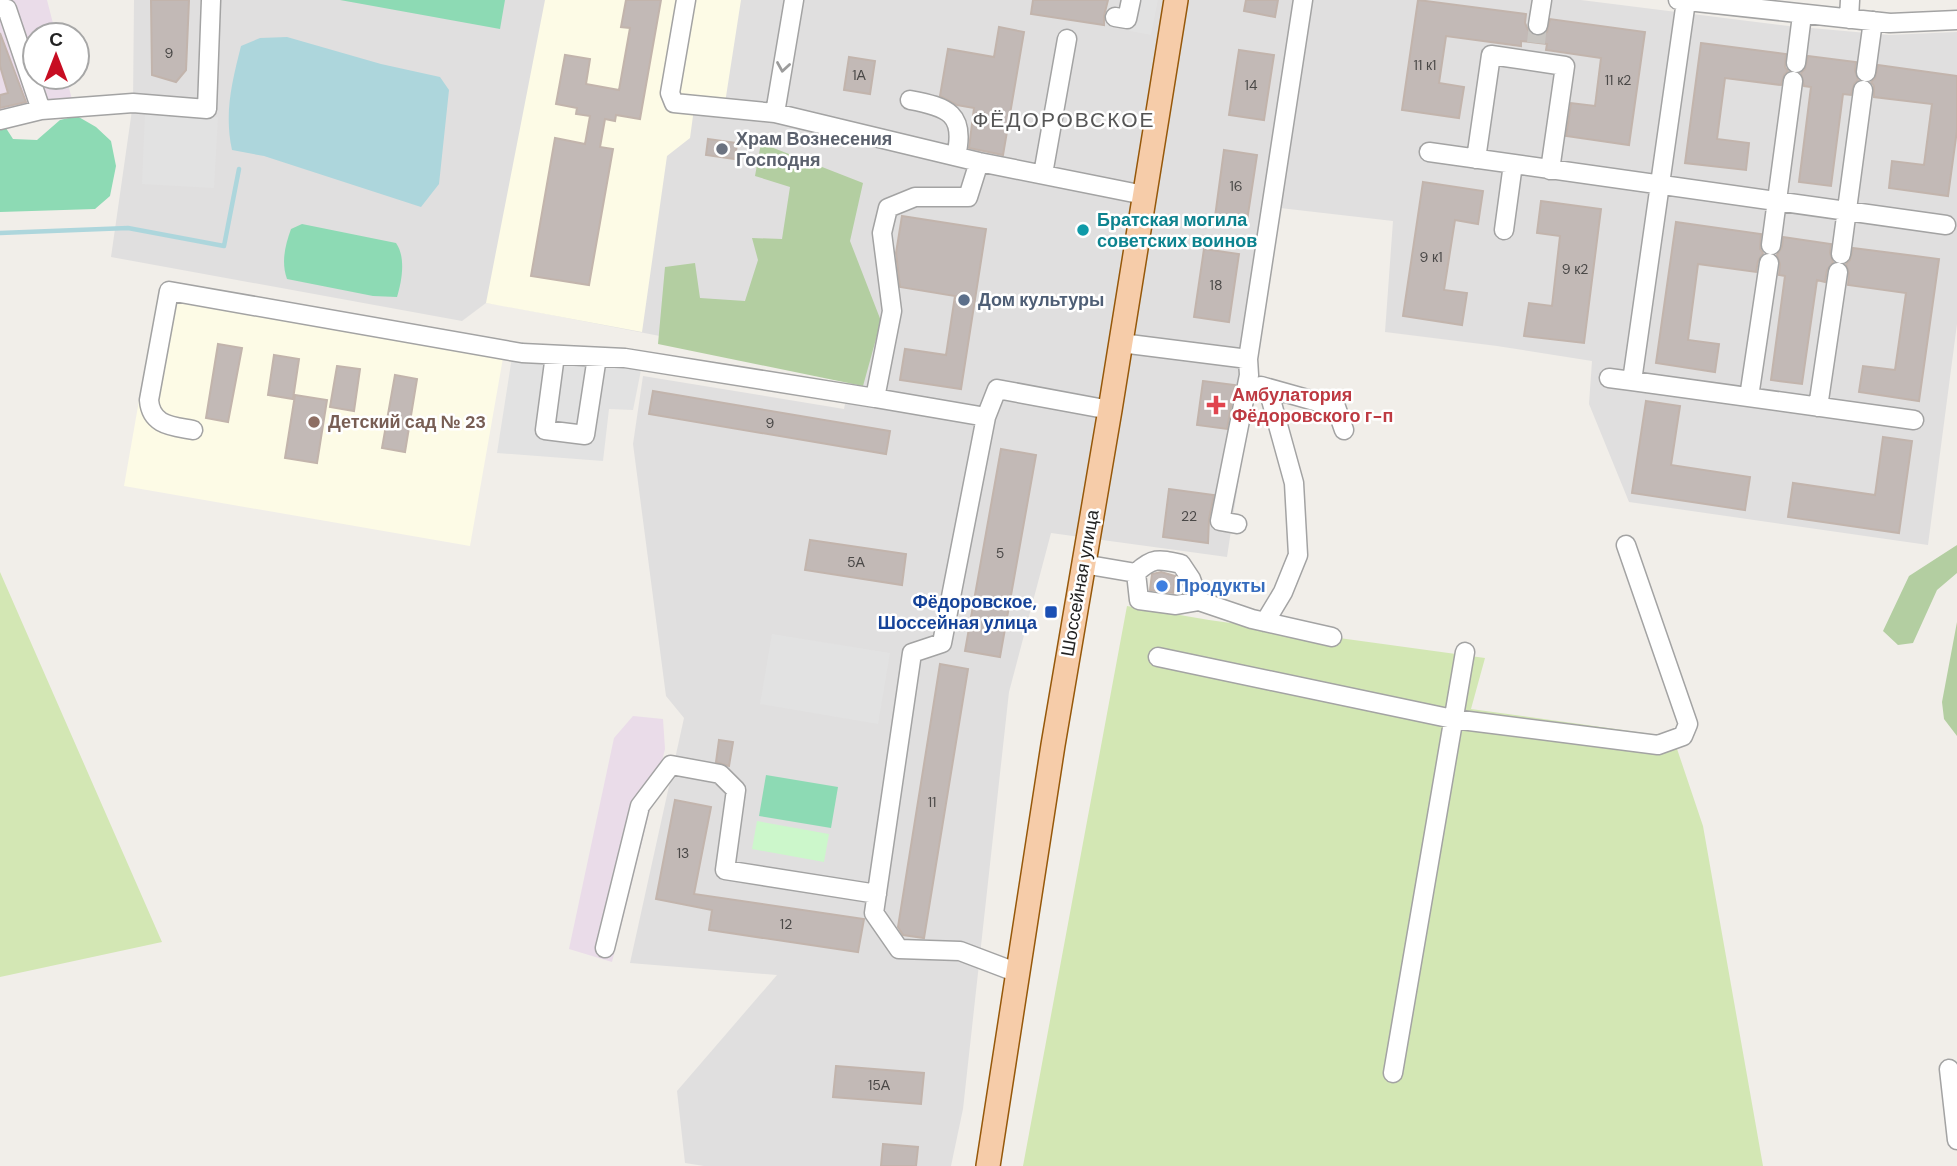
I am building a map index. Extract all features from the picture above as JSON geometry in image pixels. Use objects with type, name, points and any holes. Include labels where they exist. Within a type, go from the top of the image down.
[{"type":"main road","name":"Шоссейная улица","points":[[988,1166],[1052,745],[1177,0]]},
{"type":"street","points":[[0,120],[41,110],[133,103],[207,109],[211,0]]},
{"type":"street","points":[[686,0],[670,93],[674,103],[775,113],[979,162],[1144,195]]},
{"type":"street","points":[[775,113],[794,0]]},
{"type":"street","points":[[1115,17],[1127,19],[1131,0]]},
{"type":"street","points":[[1237,524],[1220,521],[1248,380],[1248,359],[1303,0]]},
{"type":"street","points":[[1533,61],[1542,0]]},
{"type":"street","points":[[1678,0],[1873,21],[1957,20]]},
{"type":"street","points":[[1849,19],[1850,0]]},
{"type":"street","points":[[1632,381],[1686,1]]},
{"type":"street","points":[[0,8],[6,9],[41,110]]},
{"type":"street","points":[[1772,245],[1802,15]]},
{"type":"street","points":[[1818,407],[1873,21]]},
{"type":"street","points":[[1042,174],[1067,39]]},
{"type":"street","points":[[1476,159],[1491,55],[1533,61],[1565,66],[1550,170]]},
{"type":"street","points":[[910,100],[934,104],[948,111],[958,122],[961,137],[957,156]]},
{"type":"street","points":[[1429,152],[1946,225]]},
{"type":"street","points":[[875,398],[892,310],[881,233],[888,208],[915,197],[968,197],[979,162]]},
{"type":"street","points":[[1504,230],[1513,164]]},
{"type":"street","points":[[1749,397],[1769,263]]},
{"type":"street","points":[[194,430],[168,425],[156,419],[150,411],[149,400],[169,291],[522,353],[625,358],[986,417]]},
{"type":"street","points":[[1121,343],[1248,359]]},
{"type":"street","points":[[555,355],[545,430],[585,435],[597,357]]},
{"type":"street","points":[[1609,378],[1914,420]]},
{"type":"street","points":[[1248,380],[1268,390],[1285,392],[1336,407],[1344,430]]},
{"type":"street","points":[[1018,973],[960,951],[899,948],[874,913],[912,653],[942,643],[986,417],[997,390],[1110,410]]},
{"type":"street","points":[[1265,622],[1283,592],[1298,555],[1294,483],[1268,390]]},
{"type":"street","points":[[1158,657],[1453,719],[1658,745],[1683,736],[1688,724],[1626,545]]},
{"type":"street","points":[[1136,573],[1148,562],[1161,559],[1181,564],[1191,579],[1199,601]]},
{"type":"street","points":[[1083,564],[1136,573]]},
{"type":"street","points":[[1136,573],[1139,600],[1176,605],[1199,601],[1265,622],[1332,637]]},
{"type":"street","points":[[1393,1073],[1465,652]]},
{"type":"street","points":[[605,948],[640,806],[671,765],[720,774],[736,790],[725,870],[877,894]]},
{"type":"street","points":[[1949,1069],[1957,1140]]},
{"type":"shaded area","points":[[12,0],[47,0],[52,21],[21,21],[21,91],[70,91],[73,103],[0,116],[0,3]]},
{"type":"shaded area","points":[[134,0],[1581,0],[1789,26],[1889,35],[1957,32],[1957,324],[1928,545],[1629,502],[1589,404],[1592,361],[1385,332],[1393,221],[1280,208],[1227,557],[1051,533],[1009,692],[963,1109],[951,1166],[704,1166],[685,1163],[677,1091],[777,975],[630,963],[684,718],[666,696],[633,444],[643,376],[844,409],[851,373],[500,305],[486,303],[462,321],[111,257],[133,103]]},
{"type":"shaded area","points":[[545,0],[741,0],[725,103],[695,101],[690,138],[667,156],[642,332],[486,303]]},
{"type":"shaded area","points":[[1134,0],[1158,0],[1151,35],[1129,31]]},
{"type":"shaded area","points":[[145,113],[218,117],[214,188],[142,184]]},
{"type":"shaded area","name":"Детский сад № 23","points":[[157,298],[503,358],[470,546],[124,486]]},
{"type":"shaded area","points":[[512,357],[642,365],[633,410],[609,409],[603,461],[497,453]]},
{"type":"shaded area","points":[[772,634],[890,653],[878,724],[760,704]]},
{"type":"shaded area","points":[[633,716],[663,719],[665,749],[612,962],[569,949],[614,738]]},
{"type":"green space","points":[[340,0],[505,0],[500,29]]},
{"type":"green space","points":[[77,116],[96,127],[111,141],[116,166],[110,196],[95,209],[0,212],[0,125],[4,125],[13,139],[37,140],[60,120]]},
{"type":"green space","points":[[761,143],[863,183],[850,241],[881,321],[863,386],[658,344],[665,267],[695,263],[700,298],[745,301],[758,260],[752,238],[782,239],[790,187],[755,176]]},
{"type":"green space","points":[[302,224],[396,243],[402,262],[402,277],[397,297],[373,296],[287,279],[284,260],[287,242],[291,229]]},
{"type":"green space","points":[[1957,545],[1957,573],[1937,590],[1913,643],[1898,645],[1883,631],[1909,576]]},
{"type":"green space","points":[[0,572],[162,942],[0,977]]},
{"type":"green space","points":[[1127,606],[1485,658],[1471,709],[1673,737],[1703,826],[1763,1166],[1023,1166]]},
{"type":"green space","points":[[1957,622],[1957,736],[1944,719],[1942,702]]},
{"type":"green space","points":[[766,775],[838,787],[831,828],[759,816]]},
{"type":"green space","points":[[757,821],[829,834],[824,862],[752,849]]},
{"type":"water","points":[[287,37],[381,64],[440,77],[449,90],[439,184],[421,207],[264,156],[232,150],[229,110],[241,46],[260,38]]},
{"type":"building","points":[[151,0],[189,0],[186,70],[176,82],[152,75]]},
{"type":"building","points":[[626,0],[661,0],[640,119],[616,115],[615,121],[605,119],[600,147],[613,149],[589,285],[531,276],[555,138],[585,144],[590,116],[576,114],[577,108],[556,104],[565,55],[590,59],[586,84],[619,90],[630,28],[621,27]]},
{"type":"building","points":[[1033,0],[1108,0],[1104,25],[1031,14]]},
{"type":"building","points":[[1246,0],[1278,0],[1275,17],[1244,11]]},
{"type":"building","points":[[1418,0],[1526,14],[1525,23],[1528,30],[1537,36],[1547,32],[1550,19],[1645,32],[1629,145],[1566,136],[1571,103],[1595,106],[1601,58],[1546,50],[1547,44],[1521,41],[1521,46],[1446,36],[1439,83],[1464,87],[1459,118],[1402,110]]},
{"type":"building","points":[[999,27],[1024,32],[1003,155],[969,148],[974,108],[957,105],[940,96],[948,49],[994,57]]},
{"type":"building","points":[[0,33],[26,102],[0,108],[0,95],[8,93],[0,66]]},
{"type":"building","points":[[1701,43],[1786,54],[1785,67],[1788,71],[1781,85],[1725,78],[1717,139],[1749,143],[1746,170],[1685,163]]},
{"type":"building","points":[[1239,50],[1274,55],[1264,120],[1229,115]]},
{"type":"building","points":[[1808,56],[1856,62],[1858,80],[1851,95],[1843,94],[1831,186],[1799,182],[1811,87],[1804,86],[1801,73],[1805,69]]},
{"type":"building","points":[[849,57],[875,61],[870,94],[844,90]]},
{"type":"building","points":[[1878,65],[1957,76],[1957,130],[1948,196],[1889,188],[1892,161],[1924,165],[1932,104],[1874,97],[1874,86],[1871,82],[1875,78]]},
{"type":"building","points":[[708,139],[737,143],[735,159],[706,155]]},
{"type":"building","points":[[1224,150],[1257,155],[1247,221],[1215,217]]},
{"type":"building","points":[[1423,182],[1483,191],[1478,224],[1455,220],[1444,290],[1467,293],[1462,325],[1403,316]]},
{"type":"building","points":[[1541,201],[1601,209],[1584,343],[1524,336],[1529,303],[1552,306],[1560,236],[1537,233]]},
{"type":"building","name":"Дом культуры","points":[[902,216],[986,229],[961,389],[900,380],[905,349],[946,355],[955,296],[900,287],[896,253]]},
{"type":"building","points":[[1676,222],[1761,234],[1760,249],[1763,253],[1756,272],[1698,264],[1688,340],[1719,344],[1715,372],[1656,363]]},
{"type":"building","points":[[1783,237],[1831,244],[1833,262],[1827,270],[1825,282],[1817,280],[1802,384],[1771,380],[1785,276],[1779,275],[1777,255],[1782,247]]},
{"type":"building","points":[[1853,248],[1939,259],[1919,401],[1859,392],[1863,366],[1895,370],[1906,293],[1848,285],[1849,273],[1846,264]]},
{"type":"building","points":[[1204,249],[1239,254],[1229,322],[1194,317]]},
{"type":"building","points":[[218,344],[242,348],[228,422],[206,418]]},
{"type":"building","points":[[274,355],[299,359],[293,399],[268,395]]},
{"type":"building","points":[[337,366],[360,369],[354,411],[330,407]]},
{"type":"building","points":[[395,375],[417,379],[405,452],[382,448]]},
{"type":"building","name":"Амбулатория Фёдоровского г-п","points":[[1203,381],[1235,385],[1227,429],[1197,425]]},
{"type":"building","points":[[653,391],[890,431],[886,454],[649,414]]},
{"type":"building","points":[[295,395],[327,400],[317,463],[285,458]]},
{"type":"building","points":[[1646,401],[1680,406],[1671,465],[1750,477],[1745,510],[1632,493]]},
{"type":"building","points":[[1883,437],[1912,441],[1899,533],[1788,517],[1793,483],[1875,495]]},
{"type":"building","points":[[1001,449],[1036,455],[1000,657],[965,651]]},
{"type":"building","points":[[1169,489],[1214,495],[1208,543],[1163,537]]},
{"type":"building","points":[[810,540],[906,554],[902,585],[805,570]]},
{"type":"building","name":"Продукты","points":[[1161,572],[1175,576],[1173,593],[1150,590],[1152,574]]},
{"type":"building","points":[[940,664],[968,669],[924,938],[903,935],[898,927]]},
{"type":"building","points":[[719,740],[733,742],[729,766],[716,762]]},
{"type":"building","points":[[675,800],[711,807],[694,894],[864,919],[858,952],[709,930],[712,910],[656,899]]},
{"type":"building","points":[[836,1066],[924,1073],[921,1104],[833,1097]]},
{"type":"building","points":[[883,1144],[918,1147],[916,1166],[881,1166]]},
{"type":"waterway","points":[[0,233],[128,228],[224,246],[239,169]]},
{"type":"tunnel","points":[[1536,43],[1538,25]]},
{"type":"place","name":"Храм Вознесения Господня","points":[[722,149]]},
{"type":"place","name":"Братская могила советских воинов","points":[[1083,230]]},
{"type":"place","name":"Дом культуры","points":[[964,300]]},
{"type":"place","name":"Амбулатория Фёдоровского г-п","points":[[1216,405]]},
{"type":"place","name":"Детский сад № 23","points":[[314,422]]},
{"type":"place","name":"Продукты","points":[[1162,586]]},
{"type":"place","name":"Фёдоровское, Шоссейная улица","points":[[1051,612]]},
{"type":"district","name":"ФЁДОРОВСКОЕ","points":[[1064,120]]}]
